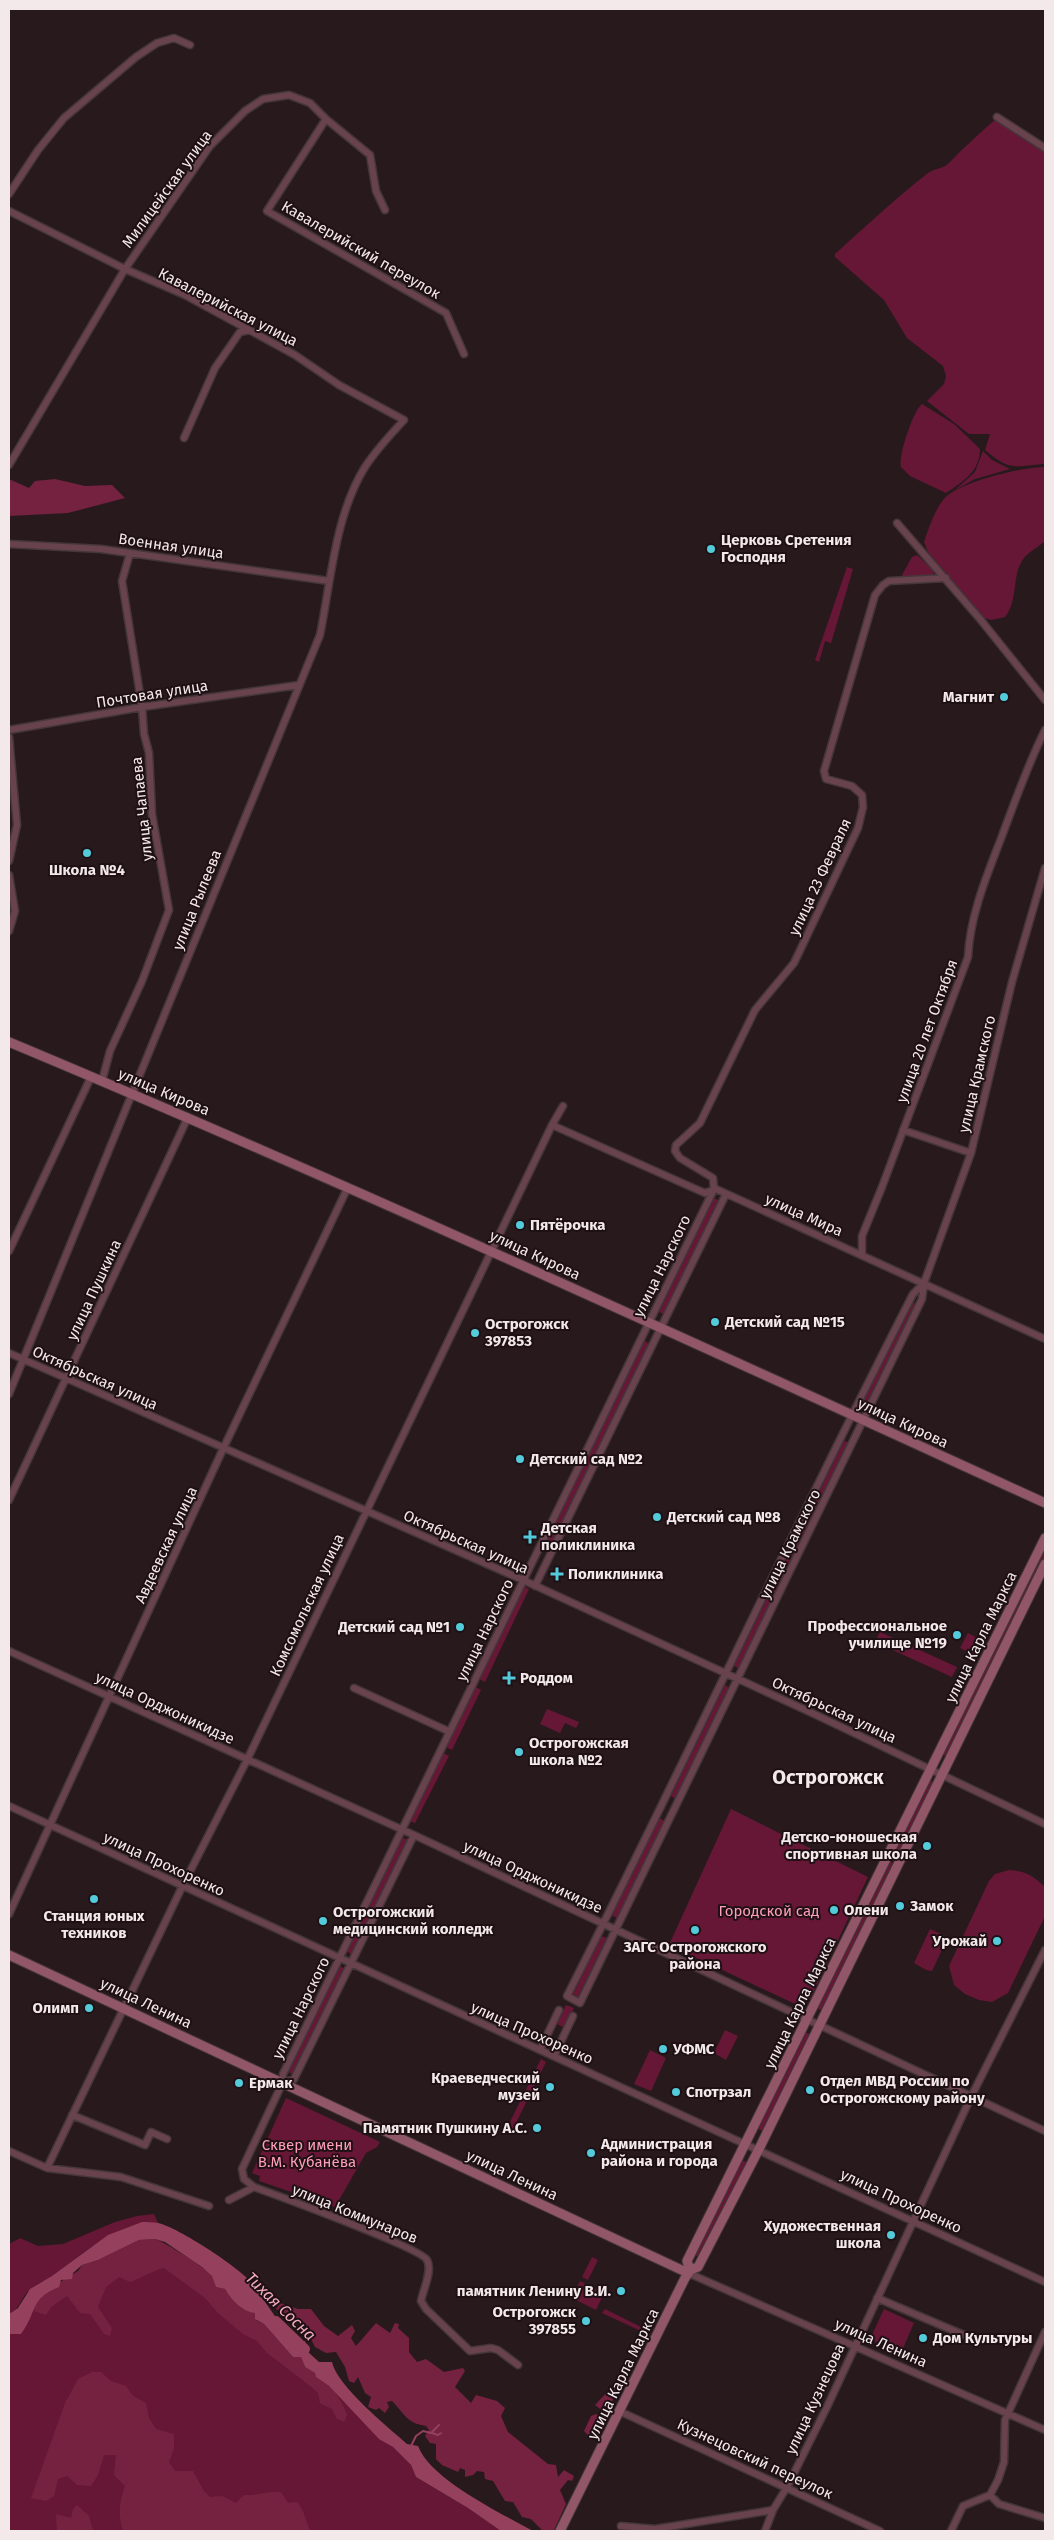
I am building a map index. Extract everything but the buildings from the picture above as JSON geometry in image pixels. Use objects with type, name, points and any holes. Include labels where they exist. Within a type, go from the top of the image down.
[{"type":"main road","name":"улица Кирова","points":[[9,1042],[188,1117],[491,1249],[1045,1503]]},
{"type":"main road","name":"улица Карла Маркса","points":[[560,2531],[689,2271],[687,2261],[1045,1538]]},
{"type":"main road","name":"улица Карла Маркса","points":[[689,2271],[698,2267],[758,2149],[1045,1564]]},
{"type":"main road","points":[[888,1856],[900,1861]]},
{"type":"main road","name":"улица Ленина","points":[[9,1955],[124,2007],[282,2084],[689,2271]]},
{"type":"street","points":[[9,194],[38,150],[64,118],[136,57],[157,43],[174,38],[190,45]]},
{"type":"street","name":"Милицейская улица","points":[[9,465],[125,269],[210,146],[245,111],[263,99],[289,95],[310,103],[326,119],[370,155],[376,191],[385,210]]},
{"type":"street","points":[[997,117],[1045,148]]},
{"type":"street","name":"Кавалерийский переулок","points":[[326,119],[267,211],[446,312],[464,354]]},
{"type":"street","name":"Кавалерийская улица","points":[[9,211],[125,269],[185,295],[295,355],[338,385],[404,420]]},
{"type":"street","points":[[184,438],[215,368],[240,332],[250,330]]},
{"type":"street","name":"улица Рылеева","points":[[9,1394],[320,635],[329,581],[344,516],[364,468],[384,441],[404,420]]},
{"type":"street","points":[[897,523],[946,578],[1045,700]]},
{"type":"street","name":"Военная улица","points":[[9,544],[100,549],[329,581]]},
{"type":"street","name":"улица Чапаева","points":[[102,1081],[110,1051],[142,981],[169,910],[152,814],[151,770],[122,581],[125,562],[130,553]]},
{"type":"street","name":"улица 23 Февраля","points":[[714,1188],[713,1178],[680,1158],[675,1151],[676,1145],[700,1123],[754,1010],[794,963],[858,828],[864,803],[862,795],[852,786],[826,779],[824,771],[875,595],[889,581],[946,578]]},
{"type":"street","name":"Почтовая улица","points":[[9,730],[142,707],[299,685]]},
{"type":"street","name":"улица 20 лет Октября","points":[[862,1254],[862,1236],[968,957],[968,938],[983,887],[1022,784],[1045,730]]},
{"type":"street","points":[[9,737],[17,825],[9,861]]},
{"type":"street","name":"улица Крамского","points":[[924,1283],[913,1294],[851,1415],[727,1674],[567,1996],[580,2003],[922,1299],[924,1283],[970,1153],[1012,982],[1045,868]]},
{"type":"street","points":[[9,875],[15,911],[9,931]]},
{"type":"street","points":[[9,1251],[91,1077]]},
{"type":"street","name":"Комсомольская улица","points":[[47,2168],[182,1887],[247,1760],[491,1249],[563,1106]]},
{"type":"street","name":"улица Пушкина","points":[[9,1500],[188,1117]]},
{"type":"street","name":"улица Мира","points":[[552,1125],[705,1193],[714,1188],[1045,1339]]},
{"type":"street","points":[[903,1130],[970,1153]]},
{"type":"street","name":"Авдеевская улица","points":[[9,1914],[223,1449],[348,1187]]},
{"type":"street","name":"улица Нарского","points":[[254,2187],[242,2175],[244,2161],[282,2084],[283,2074],[448,1731],[714,1188]]},
{"type":"street","name":"улица Нарского","points":[[535,1586],[662,1329],[726,1194]]},
{"type":"street","name":"Октябрьская улица","points":[[9,1353],[365,1512],[523,1580],[942,1774],[1045,1824]]},
{"type":"street","name":"улица Орджоникидзе","points":[[9,1651],[402,1829],[1045,2131]]},
{"type":"street","points":[[354,1688],[448,1731]]},
{"type":"street","name":"улица Прохоренко","points":[[9,1806],[1045,2282]]},
{"type":"street","points":[[661,1808],[671,1814]]},
{"type":"street","name":"улица Нарского","points":[[282,2084],[294,2080],[414,1835]]},
{"type":"street","name":"улица Кузнецова","points":[[766,2531],[773,2510],[787,2487],[971,2097],[1045,1950]]},
{"type":"street","points":[[540,2050],[559,2010]]},
{"type":"street","points":[[554,2056],[573,2016]]},
{"type":"street","points":[[72,2116],[145,2146],[151,2132],[167,2139]]},
{"type":"street","points":[[9,2151],[47,2168],[120,2177],[209,2206]]},
{"type":"street","points":[[229,2200],[254,2187]]},
{"type":"street","name":"улица Коммунаров","points":[[254,2187],[398,2243],[425,2257],[429,2265],[422,2301],[426,2309],[470,2351],[491,2348],[498,2350],[518,2365]]},
{"type":"street","name":"улица Ленина","points":[[689,2271],[1045,2430]]},
{"type":"street","points":[[876,2298],[964,2335]]},
{"type":"street","points":[[951,2531],[963,2506],[990,2495],[998,2480],[1004,2462],[1005,2420],[1045,2332]]},
{"type":"street","name":"Кузнецовский переулок","points":[[619,2411],[880,2531]]},
{"type":"street","points":[[990,2495],[1000,2504],[1045,2518]]},
{"type":"street","points":[[621,2526],[655,2529],[773,2510]]},
{"type":"green space","points":[[997,118],[1045,149],[1045,464],[1013,466],[1001,462],[985,450],[990,434],[969,434],[927,401],[944,384],[946,376],[943,366],[907,338],[884,300],[835,257],[835,254],[893,202],[928,173],[947,165]]},
{"type":"green space","points":[[922,404],[954,424],[980,449],[977,464],[969,476],[946,493],[910,476],[901,467],[907,434],[914,415]]},
{"type":"green space","points":[[983,451],[992,460],[1010,469],[975,479],[955,490],[975,472]]},
{"type":"green space","points":[[1045,467],[1045,541],[1026,556],[1020,565],[1012,603],[1005,617],[991,620],[984,618],[928,552],[924,542],[932,520],[943,500],[950,493],[962,487],[1007,473]]},
{"type":"green space","points":[[917,555],[933,570],[934,576],[904,577],[902,575],[912,557]]},
{"type":"green space","points":[[847,567],[853,569],[831,643],[825,641],[819,662],[815,660]]},
{"type":"green space","points":[[714,1198],[720,1201],[665,1315],[659,1312]]},
{"type":"green space","points":[[912,1302],[916,1304],[867,1406],[862,1403]]},
{"type":"green space","points":[[642,1340],[651,1344],[552,1545],[545,1541]]},
{"type":"green space","points":[[844,1441],[850,1443],[740,1669],[734,1666]]},
{"type":"green space","points":[[1044,1548],[1045,1556],[947,1757],[942,1754]]},
{"type":"green space","points":[[524,1586],[529,1589],[485,1682],[479,1679]]},
{"type":"green space","points":[[880,1632],[957,1667],[952,1677],[875,1642]]},
{"type":"green space","points":[[968,1633],[985,1642],[978,1657],[960,1648]]},
{"type":"green space","points":[[725,1685],[730,1688],[676,1799],[671,1796]]},
{"type":"green space","points":[[476,1687],[481,1690],[452,1750],[446,1747]]},
{"type":"green space","points":[[547,1709],[579,1722],[576,1728],[565,1723],[560,1733],[540,1724]]},
{"type":"green space","points":[[443,1753],[449,1756],[415,1823],[409,1821]]},
{"type":"green space","points":[[929,1780],[935,1783],[898,1856],[892,1853]]},
{"type":"green space","name":"Городской сад","points":[[731,1809],[868,1877],[810,1999],[795,2004],[669,1945]]},
{"type":"green space","points":[[659,1818],[665,1821],[617,1918],[611,1915]]},
{"type":"green space","points":[[400,1836],[408,1840],[353,1955],[346,1951]]},
{"type":"green space","points":[[889,1861],[894,1864],[823,2011],[817,2008]]},
{"type":"green space","name":"Урожай","points":[[1009,1870],[1028,1874],[1044,1886],[1045,1916],[1008,1993],[992,2002],[979,2000],[965,1994],[954,1985],[949,1966],[989,1881],[995,1874]]},
{"type":"green space","points":[[930,1929],[948,1937],[932,1971],[926,1970],[914,1963]]},
{"type":"green space","points":[[601,1936],[607,1938],[578,1997],[573,1994]]},
{"type":"green space","points":[[340,1966],[345,1969],[293,2074],[287,2072]]},
{"type":"green space","points":[[566,2005],[574,2008],[565,2028],[557,2024]]},
{"type":"green space","points":[[725,2030],[738,2036],[726,2060],[714,2053]]},
{"type":"green space","points":[[804,2032],[810,2034],[763,2131],[758,2129]]},
{"type":"green space","points":[[650,2050],[666,2058],[651,2091],[634,2084]]},
{"type":"green space","points":[[541,2059],[546,2062],[513,2129],[508,2126]]},
{"type":"green space","name":"Сквер имени В.М. Кубанёва","points":[[286,2098],[380,2142],[377,2147],[366,2153],[335,2207],[259,2181],[260,2176],[252,2173]]},
{"type":"green space","points":[[742,2160],[748,2163],[701,2258],[695,2255]]},
{"type":"green space","points":[[154,2214],[158,2223],[129,2227],[103,2240],[31,2289],[17,2308],[9,2314],[9,2244],[20,2238],[38,2246],[63,2244],[115,2222]]},
{"type":"green space","points":[[139,2240],[329,2386],[379,2438],[393,2447],[411,2465],[416,2477],[468,2508],[501,2531],[9,2531],[9,2334],[21,2334],[35,2304]]},
{"type":"green space","points":[[592,2257],[598,2260],[588,2280],[582,2277]]},
{"type":"green space","points":[[580,2281],[604,2293],[596,2310],[572,2298]]},
{"type":"green space","points":[[605,2309],[647,2330],[645,2333],[602,2313]]},
{"type":"green space","points":[[884,2309],[914,2323],[901,2353],[870,2339]]},
{"type":"shaded area","points":[[9,479],[29,488],[35,481],[55,479],[85,486],[112,485],[125,498],[68,513],[9,516]]},
{"type":"shaded area","points":[[142,2222],[158,2223],[180,2232],[228,2262],[251,2282],[286,2332],[297,2342],[305,2341],[307,2351],[319,2362],[332,2362],[343,2383],[353,2394],[407,2444],[418,2446],[425,2459],[437,2471],[468,2494],[533,2531],[501,2531],[468,2508],[416,2477],[411,2465],[393,2447],[379,2439],[329,2386],[316,2377],[315,2373],[305,2367],[301,2357],[293,2357],[264,2324],[255,2319],[255,2313],[238,2305],[225,2289],[216,2287],[212,2276],[202,2267],[165,2242],[155,2239],[139,2240],[98,2260],[82,2265],[73,2273],[72,2279],[61,2280],[59,2287],[38,2301],[21,2334],[9,2334],[9,2314],[18,2308],[30,2289],[52,2276],[108,2235]]},
{"type":"shaded area","points":[[155,2239],[202,2267],[212,2276],[216,2287],[225,2289],[242,2308],[256,2313],[256,2320],[264,2324],[293,2357],[301,2357],[305,2367],[315,2373],[335,2393],[347,2415],[344,2422],[337,2419],[332,2409],[320,2403],[318,2393],[309,2385],[267,2353],[257,2341],[243,2334],[218,2313],[205,2298],[164,2268],[130,2282],[119,2277],[106,2287],[98,2307],[112,2328],[110,2336],[104,2334],[90,2314],[80,2313],[67,2296],[51,2307],[46,2315],[34,2311],[35,2304],[44,2292],[78,2271],[82,2265],[98,2260],[139,2240]]},
{"type":"shaded area","points":[[280,2303],[298,2309],[311,2309],[324,2326],[338,2336],[352,2325],[355,2331],[351,2338],[356,2346],[376,2323],[390,2333],[395,2323],[399,2324],[398,2328],[409,2338],[409,2352],[417,2362],[426,2359],[444,2372],[463,2368],[465,2371],[455,2387],[471,2403],[476,2395],[497,2401],[505,2408],[501,2416],[508,2432],[548,2464],[556,2465],[558,2477],[564,2470],[574,2476],[572,2481],[568,2480],[560,2490],[566,2504],[554,2530],[542,2530],[531,2519],[522,2517],[513,2502],[505,2501],[493,2481],[485,2479],[484,2472],[477,2471],[473,2475],[465,2477],[465,2470],[460,2468],[458,2472],[442,2465],[436,2459],[436,2444],[430,2443],[425,2436],[429,2430],[426,2426],[414,2423],[392,2401],[387,2402],[389,2407],[385,2413],[379,2408],[376,2410],[368,2407],[371,2397],[365,2393],[358,2377],[354,2383],[349,2381],[345,2367],[336,2352],[326,2353],[315,2347],[311,2339],[305,2334],[304,2323],[276,2309]]},
{"type":"shaded area","points":[[92,2372],[101,2372],[111,2381],[126,2386],[133,2396],[146,2403],[149,2418],[156,2429],[174,2434],[174,2449],[169,2462],[175,2471],[193,2471],[204,2491],[210,2497],[222,2496],[236,2503],[244,2495],[281,2492],[288,2503],[297,2502],[300,2505],[311,2531],[123,2531],[120,2508],[125,2486],[114,2475],[116,2455],[104,2455],[98,2475],[91,2486],[77,2485],[67,2476],[58,2479],[54,2496],[46,2501],[31,2498],[65,2403],[78,2379]]},
{"type":"shaded area","points":[[611,2388],[617,2390],[608,2411],[604,2412],[595,2405]]},
{"type":"shaded area","points":[[596,2414],[604,2419],[598,2433],[590,2437],[584,2431],[591,2416]]},
{"type":"shaded area","points":[[77,2505],[89,2516],[93,2530],[106,2531],[57,2531],[56,2514],[71,2518],[73,2509]]},
{"type":"waterway","name":"Тихая Сосна","points":[[276,2321],[305,2349]]},
{"type":"waterway","points":[[411,2446],[416,2436],[423,2431],[431,2433],[439,2425]]},
{"type":"waterway","points":[[432,2433],[438,2435],[441,2433]]},
{"type":"place","name":"Церковь Сретения Господня","points":[[711,549]]},
{"type":"place","name":"Магнит","points":[[1004,697]]},
{"type":"place","name":"Школа №4","points":[[87,853]]},
{"type":"place","name":"Пятёрочка","points":[[520,1225]]},
{"type":"place","name":"Детский сад №15","points":[[715,1322]]},
{"type":"place","name":"Острогожск 397853","points":[[475,1333]]},
{"type":"place","name":"Детский сад №2","points":[[520,1459]]},
{"type":"place","name":"Детский сад №8","points":[[657,1517]]},
{"type":"place","name":"Детская поликлиника","points":[[530,1537]]},
{"type":"place","name":"Поликлиника","points":[[557,1574]]},
{"type":"place","name":"Детский сад №1","points":[[460,1627]]},
{"type":"place","name":"Профессиональное училище №19","points":[[957,1635]]},
{"type":"place","name":"Роддом","points":[[509,1678]]},
{"type":"place","name":"Острогожская школа №2","points":[[519,1752]]},
{"type":"place","name":"Детско-юношеская спортивная школа","points":[[927,1846]]},
{"type":"place","name":"Станция юных техников","points":[[94,1899]]},
{"type":"place","name":"Замок","points":[[900,1906]]},
{"type":"place","name":"Олени","points":[[834,1910]]},
{"type":"place","name":"Острогожский медицинский колледж","points":[[323,1921]]},
{"type":"place","name":"ЗАГС Острогожского района","points":[[695,1930]]},
{"type":"place","name":"Урожай","points":[[997,1941]]},
{"type":"place","name":"Олимп","points":[[89,2008]]},
{"type":"place","name":"УФМС","points":[[663,2049]]},
{"type":"place","name":"Ермак","points":[[239,2083]]},
{"type":"place","name":"Краеведческий музей","points":[[550,2087]]},
{"type":"place","name":"Отдел МВД России по Острогожскому району","points":[[810,2090]]},
{"type":"place","name":"Спотрзал","points":[[676,2092]]},
{"type":"place","name":"Памятник Пушкину А.С.","points":[[537,2128]]},
{"type":"place","name":"Администрация района и города","points":[[591,2153]]},
{"type":"place","name":"Художественная школа","points":[[891,2235]]},
{"type":"place","name":"памятник Ленину В.И.","points":[[621,2291]]},
{"type":"place","name":"Острогожск 397855","points":[[586,2321]]},
{"type":"place","name":"Дом Культуры","points":[[923,2338]]},
{"type":"district","name":"Острогожск","points":[[828,1777]]}]
